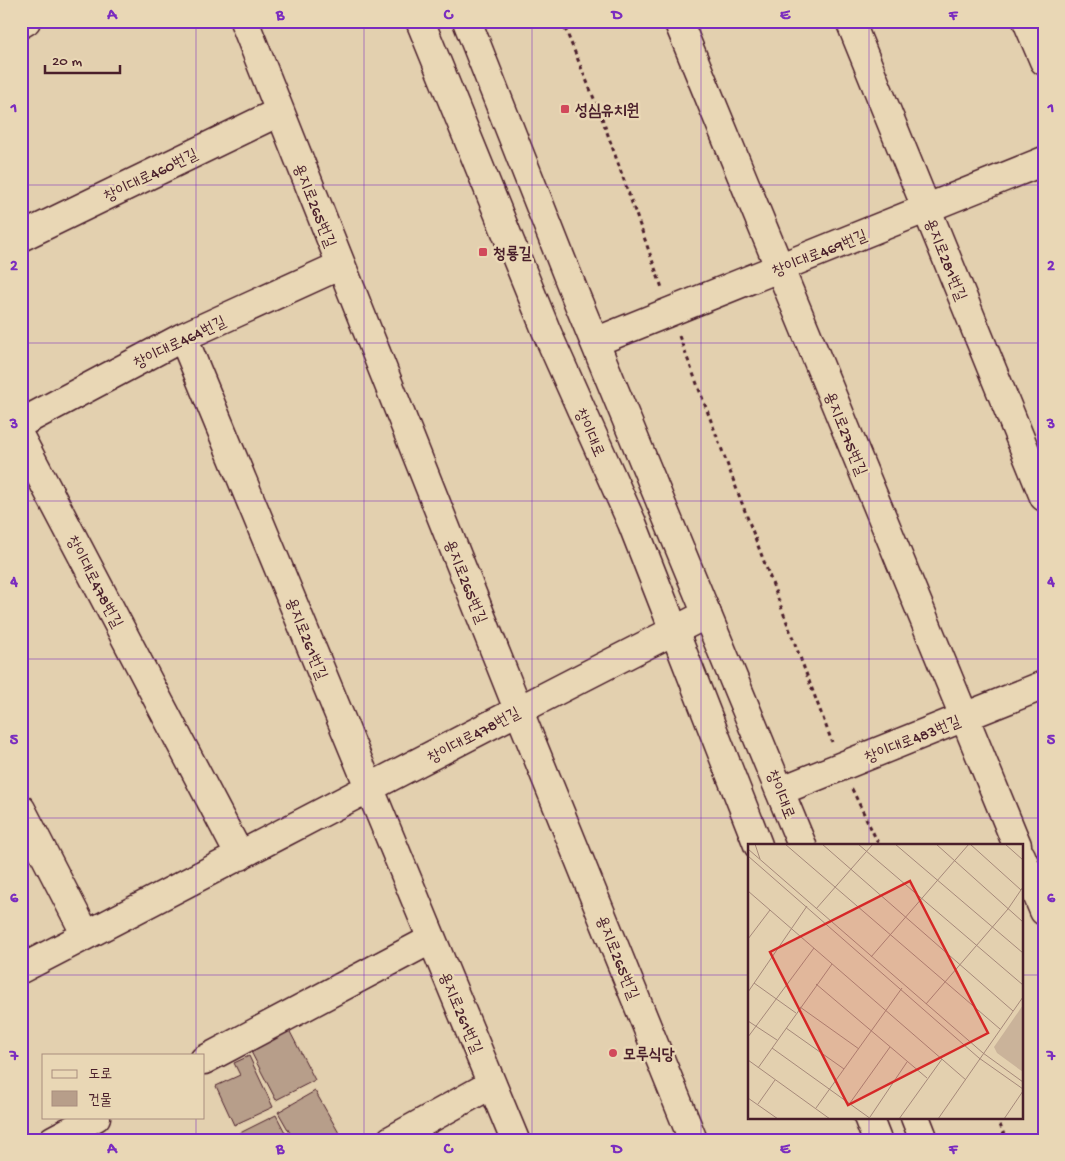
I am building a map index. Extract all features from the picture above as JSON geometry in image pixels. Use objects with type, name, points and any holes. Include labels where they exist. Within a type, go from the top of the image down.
[{"type":"street","points":[[21,24],[26,21]]},
{"type":"street","name":"용지로265번길","points":[[244,21],[518,709],[693,1140]]},
{"type":"street","name":"창이대로","points":[[420,21],[540,317],[632,523],[758,844]]},
{"type":"street","name":"창이대로","points":[[467,21],[595,342],[802,844]]},
{"type":"street","name":"용지로275번길","points":[[678,21],[1017,844]]},
{"type":"street","name":"용지로281번길","points":[[850,21],[1044,497]]},
{"type":"street","points":[[1027,21],[1044,61]]},
{"type":"street","name":"창이대로460번길","points":[[21,237],[279,112]]},
{"type":"street","name":"창이대로469번길","points":[[595,342],[1044,161]]},
{"type":"street","name":"창이대로464번길","points":[[21,423],[183,337],[340,265]]},
{"type":"street","name":"용지로261번길","points":[[183,337],[515,1140]]},
{"type":"street","name":"창이대로478번길","points":[[21,439],[240,856]]},
{"type":"street","name":"창이대로478번길","points":[[21,969],[370,789],[518,709],[707,614]]},
{"type":"street","name":"창이대로483번길","points":[[780,791],[1044,685]]},
{"type":"street","points":[[21,809],[86,936]]},
{"type":"street","points":[[1022,858],[1044,911]]},
{"type":"street","points":[[205,1059],[432,939]]},
{"type":"street","points":[[391,1140],[492,1084]]},
{"type":"street","points":[[53,1140],[94,1118]]},
{"type":"street","points":[[868,1118],[877,1140]]},
{"type":"street","points":[[915,1118],[924,1140]]},
{"type":"path","points":[[562,21],[602,118],[670,311],[841,767],[879,844]]},
{"type":"path","points":[[997,1118],[1006,1140]]},
{"type":"building","points":[[287,1026],[315,1080],[276,1100],[248,1046]]},
{"type":"building","points":[[249,1056],[273,1107],[234,1125],[216,1086],[240,1075],[234,1063]]},
{"type":"building","points":[[315,1091],[343,1140],[294,1140],[278,1112]]},
{"type":"building","points":[[276,1115],[289,1140],[243,1140],[240,1133]]},
{"type":"place","name":"성심유치원","points":[[565,109]]},
{"type":"place","name":"청룡길","points":[[483,252]]},
{"type":"place","name":"모루식당","points":[[613,1053]]}]
